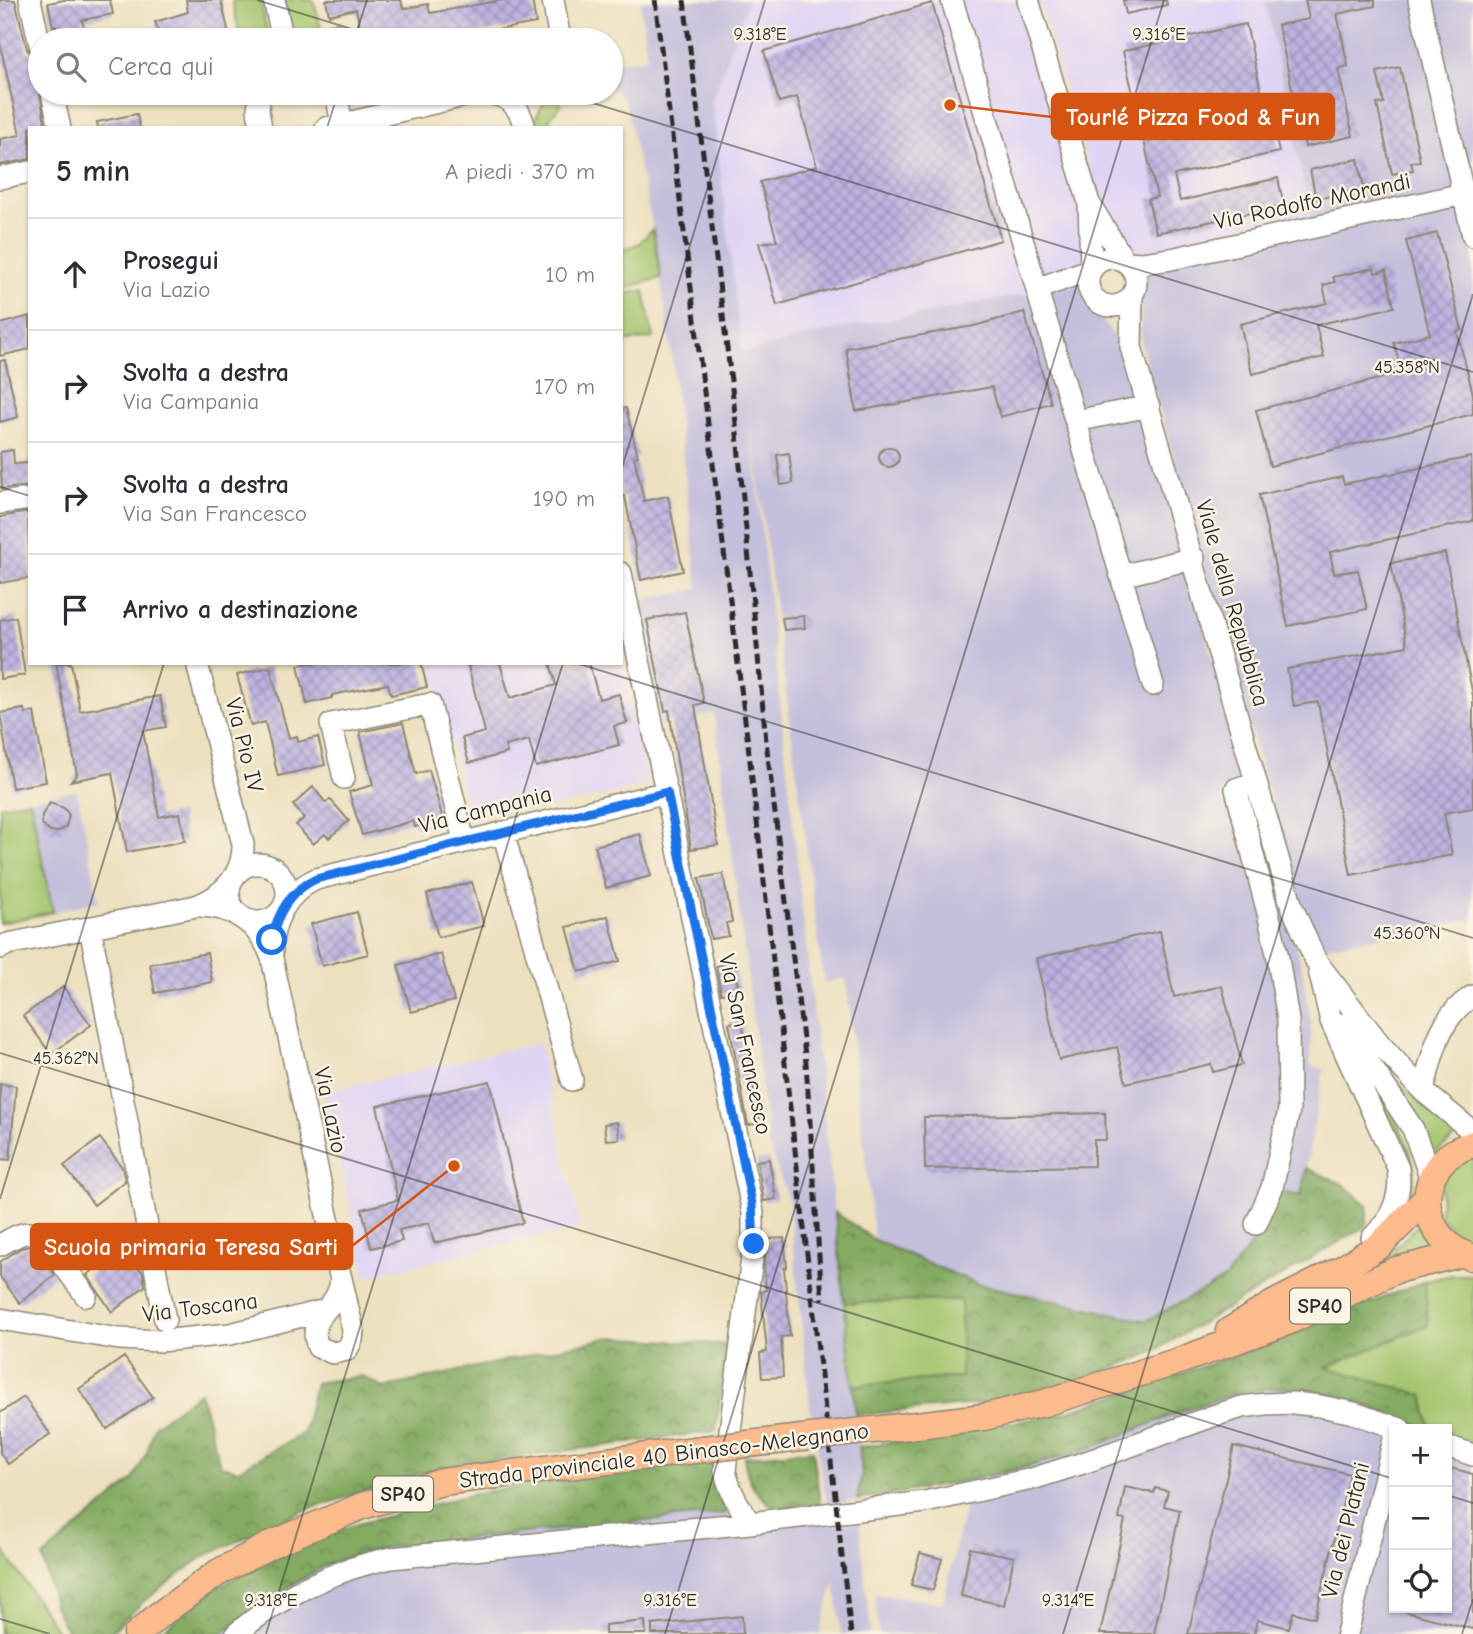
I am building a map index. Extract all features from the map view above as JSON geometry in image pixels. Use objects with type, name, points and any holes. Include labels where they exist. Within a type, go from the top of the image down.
[{"type":"main road","name":"Strada provinciale 40 Binasco-Melegnano","points":[[1180,1361],[1273,1304],[1342,1269],[1380,1245],[1429,1188],[1441,1163],[1455,1151],[1473,1144]]},
{"type":"main road","name":"Strada provinciale 40 Binasco-Melegnano","points":[[1429,1188],[1429,1215],[1435,1231],[1447,1244],[1467,1256]]},
{"type":"main road","name":"Strada provinciale 40 Binasco-Melegnano","points":[[137,1634],[219,1572],[271,1544],[362,1506],[442,1482],[984,1417],[1044,1403],[1180,1361],[1287,1322],[1396,1270],[1467,1256]]},
{"type":"street","points":[[30,0],[36,28]]},
{"type":"street","points":[[274,0],[280,28]]},
{"type":"street","points":[[552,0],[558,28]]},
{"type":"street","points":[[952,0],[1153,685]]},
{"type":"street","name":"Viale della Repubblica","points":[[1028,0],[1089,203],[1134,273],[1131,346],[1292,907],[1317,961]]},
{"type":"street","points":[[1419,0],[1466,171],[1463,194],[1473,236]]},
{"type":"street","points":[[55,105],[60,126]]},
{"type":"street","points":[[258,105],[261,126]]},
{"type":"street","points":[[335,105],[334,126],[425,105]]},
{"type":"street","points":[[517,105],[524,126]]},
{"type":"street","points":[[0,178],[28,172]]},
{"type":"street","name":"Via Rodolfo Morandi","points":[[1125,262],[1171,259],[1463,194]]},
{"type":"street","name":"Viale della Repubblica","points":[[1089,203],[1091,269],[1087,282],[1095,299],[1131,346]]},
{"type":"street","points":[[1037,289],[1091,269],[1096,263],[1110,258],[1125,262]]},
{"type":"street","name":"Via Rodolfo Morandi","points":[[1134,291],[1171,259]]},
{"type":"street","points":[[1059,282],[1105,306],[1120,305],[1134,291]]},
{"type":"street","points":[[1076,421],[1149,406]]},
{"type":"street","points":[[0,503],[28,499]]},
{"type":"street","points":[[1121,576],[1194,558]]},
{"type":"street","name":"Via San Francesco","points":[[623,583],[753,1213],[753,1250],[725,1470],[734,1499],[750,1523]]},
{"type":"street","name":"Via Pio IV","points":[[198,665],[242,839],[241,862],[233,879]]},
{"type":"street","points":[[344,778],[331,724],[430,705],[464,841]]},
{"type":"street","points":[[1256,782],[1236,789],[1279,958],[1288,1020],[1289,1110],[1272,1188],[1256,1224]]},
{"type":"street","name":"Via Campania","points":[[283,906],[302,887],[316,879],[667,792]]},
{"type":"street","points":[[503,832],[572,1080]]},
{"type":"street","name":"Via Pio IV","points":[[242,839],[256,858],[272,868]]},
{"type":"street","points":[[0,948],[8,944],[196,906],[218,895],[241,870],[249,866],[263,865],[272,868],[286,887],[283,906],[275,916],[265,921],[254,922],[222,909],[196,906]]},
{"type":"street","name":"Via Campania","points":[[272,868],[294,877],[316,879]]},
{"type":"street","points":[[233,879],[229,892],[231,903],[236,912],[244,918]]},
{"type":"street","name":"Via Lazio","points":[[272,958],[274,933],[283,906]]},
{"type":"street","points":[[1269,916],[1292,907]]},
{"type":"street","name":"Via Lazio","points":[[244,918],[262,936],[272,958],[353,1330],[351,1343],[344,1352],[327,1352],[318,1347],[315,1330],[322,1311],[336,1300],[340,1290],[340,1274]]},
{"type":"street","points":[[90,928],[165,1321]]},
{"type":"street","points":[[1317,961],[1331,1021],[1398,1168],[1400,1181],[1394,1210],[1385,1225],[1342,1269]]},
{"type":"street","points":[[1317,961],[1379,1043],[1423,1091],[1473,1132]]},
{"type":"street","points":[[1423,1091],[1438,1034],[1448,1017],[1473,996]]},
{"type":"street","points":[[1326,1003],[1396,1100],[1413,1129],[1429,1188]]},
{"type":"street","points":[[0,1245],[23,1233],[33,1232],[42,1236],[86,1296]]},
{"type":"street","name":"Via Toscana","points":[[0,1319],[127,1340],[168,1340],[230,1334],[322,1311]]},
{"type":"street","points":[[236,1634],[329,1575],[359,1564],[391,1558],[750,1523],[925,1502],[1032,1479],[1242,1407],[1293,1403],[1354,1413],[1389,1428]]},
{"type":"street","points":[[1452,1448],[1473,1455]]},
{"type":"street","name":"Via dei Platani","points":[[1347,1634],[1389,1463]]},
{"type":"shaded area","points":[[640,0],[748,0],[712,100],[742,353],[832,330],[1082,284],[1087,302],[1122,348],[1300,960],[1311,1020],[1311,1066],[1324,1069],[1301,1197],[1280,1193],[1257,1236],[1225,1279],[1147,1321],[977,1284],[874,1240],[846,978],[824,983],[748,400],[862,1472],[857,1500],[827,1504],[829,1525],[859,1522],[871,1634],[841,1634],[835,1581],[820,1634],[221,1634],[264,1602],[324,1566],[356,1554],[393,1546],[827,1503],[810,1406],[789,1202],[769,1146],[714,713],[661,724],[636,601],[698,589],[670,343],[653,229],[623,99],[623,61],[647,58]]},
{"type":"shaded area","points":[[748,0],[1020,0],[1081,206],[1085,265],[1082,284],[832,330],[742,353],[712,100]]},
{"type":"shaded area","points":[[1039,0],[1265,0],[1311,216],[1167,249],[1131,253],[1098,199]]},
{"type":"shaded area","points":[[1265,0],[1473,0],[1473,919],[1321,947],[1295,886],[1141,343],[1141,274],[1131,253],[1167,249],[1311,216]]},
{"type":"shaded area","points":[[432,665],[623,665],[647,784],[551,808],[535,799],[469,815]]},
{"type":"shaded area","points":[[77,790],[99,901],[53,912],[30,800]]},
{"type":"shaded area","points":[[539,1043],[580,1228],[366,1276],[324,1092]]},
{"type":"shaded area","points":[[1292,1388],[1323,1392],[1415,1424],[1389,1424],[1389,1613],[1452,1613],[1452,1438],[1473,1445],[1473,1634],[879,1634],[875,1594],[943,1603],[971,1478],[1075,1453],[1202,1405],[1263,1390]]},
{"type":"green space","points":[[232,0],[260,0],[266,28],[238,28]]},
{"type":"green space","points":[[284,0],[313,0],[321,28],[290,28]]},
{"type":"green space","points":[[543,105],[561,105],[549,119],[551,126],[534,126],[533,123]]},
{"type":"green space","points":[[653,229],[661,278],[623,288],[623,250],[638,244]]},
{"type":"green space","points":[[644,291],[653,338],[623,342],[623,294]]},
{"type":"green space","points":[[30,800],[53,912],[0,923],[0,806]]},
{"type":"green space","points":[[1382,1067],[1456,1137],[1433,1155]]},
{"type":"green space","points":[[1368,1079],[1395,1120],[1410,1152],[1414,1184],[1409,1199]]},
{"type":"green space","points":[[1473,1155],[1473,1246],[1457,1239],[1440,1215],[1441,1183],[1449,1169]]},
{"type":"green space","points":[[1306,1168],[1343,1184],[1368,1206],[1366,1226],[1149,1354],[1075,1382],[999,1402],[856,1415],[853,1386],[961,1377],[961,1300],[844,1303],[835,1212],[874,1240],[977,1284],[1146,1321],[1225,1279],[1257,1236],[1280,1192],[1301,1196]]},
{"type":"green space","points":[[1417,1225],[1432,1247],[1430,1249],[1282,1315],[1371,1265],[1403,1240]]},
{"type":"green space","points":[[1452,1275],[1473,1275],[1473,1445],[1452,1438],[1452,1424],[1429,1424],[1423,1395],[1326,1367],[1428,1325],[1425,1281]]},
{"type":"green space","points":[[1425,1281],[1428,1325],[1327,1367],[1423,1395],[1429,1424],[1413,1424],[1329,1393],[1293,1388],[1266,1389],[1211,1401],[1049,1461],[967,1480],[857,1500],[862,1472],[859,1447],[1057,1415],[1263,1346]]},
{"type":"green space","points":[[961,1300],[961,1377],[853,1386],[844,1303]]},
{"type":"green space","points":[[611,1337],[726,1345],[716,1431],[441,1467],[303,1511],[204,1556],[144,1601],[109,1634],[69,1634],[54,1606],[43,1557],[133,1480],[147,1452],[155,1425],[200,1392],[220,1465],[238,1470],[304,1433],[315,1383],[362,1376],[383,1388]]},
{"type":"green space","points":[[813,1450],[820,1504],[775,1508],[753,1487],[744,1457]]},
{"type":"green space","points":[[712,1459],[715,1485],[727,1513],[393,1546],[356,1554],[324,1566],[264,1602],[221,1634],[158,1634],[215,1588],[324,1533],[481,1492]]},
{"type":"green space","points":[[4,1551],[59,1634],[0,1634],[0,1554]]},
{"type":"building","points":[[0,0],[15,0],[28,50],[28,105],[42,105],[46,126],[28,126],[28,159],[0,165],[0,139],[20,135],[0,44]]},
{"type":"building","points":[[64,0],[110,0],[113,14],[82,20],[84,28],[56,28],[53,26],[48,3]]},
{"type":"building","points":[[186,0],[221,0],[228,28],[157,28],[155,22],[188,12]]},
{"type":"building","points":[[326,0],[401,0],[403,9],[428,4],[430,13],[503,0],[532,0],[536,23],[508,28],[360,28],[356,9],[329,15]]},
{"type":"building","points":[[1123,0],[1166,0],[1167,5],[1126,14]]},
{"type":"building","points":[[1305,0],[1375,0],[1375,6],[1337,14],[1348,66],[1338,69],[1353,136],[1305,147],[1278,25],[1309,19]]},
{"type":"building","points":[[932,3],[1001,240],[777,305],[759,243],[777,241],[760,182],[817,166],[797,97],[779,102],[764,51]]},
{"type":"building","points":[[1246,24],[1268,122],[1272,122],[1279,152],[1174,175],[1180,201],[1278,178],[1284,206],[1156,233],[1148,199],[1157,197],[1123,51]]},
{"type":"building","points":[[1400,67],[1420,161],[1411,162],[1413,170],[1392,174],[1377,104],[1384,103],[1377,72]]},
{"type":"building","points":[[137,114],[140,126],[98,126],[97,122]]},
{"type":"building","points":[[1358,159],[1364,189],[1316,199],[1310,170]]},
{"type":"building","points":[[1437,233],[1462,330],[1457,332],[1473,394],[1473,414],[1270,466],[1256,410],[1402,373],[1394,343],[1430,334],[1406,241]]},
{"type":"building","points":[[1374,268],[1375,273],[1386,270],[1394,307],[1316,325],[1324,357],[1252,374],[1240,324],[1327,303],[1323,285],[1335,282],[1333,277]]},
{"type":"building","points":[[1024,312],[1051,403],[1000,417],[992,387],[856,411],[846,348],[974,326]]},
{"type":"building","points":[[28,317],[28,349],[0,356],[0,324]]},
{"type":"building","points":[[5,360],[18,417],[0,422],[0,361]]},
{"type":"building","points":[[626,408],[638,456],[634,457],[644,501],[668,496],[683,571],[641,580],[623,496],[623,409]]},
{"type":"building","points":[[889,447],[896,450],[899,457],[896,464],[889,467],[882,464],[879,457],[882,450]]},
{"type":"building","points":[[13,450],[14,464],[28,463],[28,486],[2,489],[0,452]]},
{"type":"building","points":[[789,453],[793,483],[781,485],[777,455]]},
{"type":"building","points":[[1471,457],[1473,521],[1330,552],[1334,574],[1358,570],[1367,609],[1288,626],[1259,495],[1342,477],[1344,484]]},
{"type":"building","points":[[28,512],[28,578],[0,583],[0,517]]},
{"type":"building","points":[[1445,553],[1473,696],[1473,808],[1444,813],[1452,855],[1351,875],[1318,702],[1294,706],[1287,669],[1407,646],[1391,563]]},
{"type":"building","points":[[685,612],[704,703],[695,705],[718,845],[691,849],[669,710],[665,711],[647,620]]},
{"type":"building","points":[[804,616],[805,628],[784,630],[782,618]]},
{"type":"building","points":[[16,617],[25,675],[0,679],[0,620]]},
{"type":"building","points":[[56,665],[71,665],[80,711],[160,696],[166,727],[143,731],[159,817],[180,813],[185,841],[127,852],[112,773],[71,781],[77,775]]},
{"type":"building","points":[[298,665],[422,665],[427,687],[391,695],[388,684],[332,695],[332,698],[307,704]]},
{"type":"building","points":[[501,665],[510,698],[556,685],[551,665],[590,665],[599,699],[619,694],[627,723],[614,726],[619,745],[536,767],[529,740],[505,746],[507,753],[469,763],[462,738],[485,732],[468,666]]},
{"type":"building","points":[[270,667],[289,738],[297,736],[298,742],[318,737],[325,765],[278,776],[265,722],[251,726],[237,675]]},
{"type":"building","points":[[24,709],[25,713],[34,712],[46,782],[12,788],[0,713]]},
{"type":"building","points":[[403,723],[416,774],[429,770],[443,819],[415,827],[413,821],[362,835],[349,792],[373,785],[360,732]]},
{"type":"building","points":[[313,787],[326,803],[330,799],[349,821],[329,838],[325,834],[313,844],[296,825],[304,818],[293,805]]},
{"type":"building","points":[[50,803],[64,808],[69,815],[66,827],[58,832],[49,831],[42,824],[42,815]]},
{"type":"building","points":[[640,834],[651,876],[606,888],[595,846]]},
{"type":"building","points":[[723,874],[732,922],[726,923],[729,936],[711,939],[699,878]]},
{"type":"building","points":[[472,882],[484,926],[438,937],[427,894]]},
{"type":"building","points":[[357,912],[368,954],[322,966],[311,924]]},
{"type":"building","points":[[608,916],[620,961],[579,972],[567,927]]},
{"type":"building","points":[[1160,931],[1174,997],[1222,986],[1242,1065],[1213,1072],[1211,1064],[1126,1083],[1117,1047],[1059,1060],[1036,958]]},
{"type":"building","points":[[207,953],[212,982],[155,993],[150,964]]},
{"type":"building","points":[[441,954],[454,1001],[411,1012],[398,965]]},
{"type":"building","points":[[733,963],[739,991],[721,994],[716,966]]},
{"type":"building","points":[[63,987],[91,1025],[51,1054],[23,1016]]},
{"type":"building","points":[[742,1021],[760,1123],[748,1125],[729,1023]]},
{"type":"building","points":[[490,1081],[523,1223],[434,1243],[429,1223],[399,1230],[402,1241],[371,1248],[362,1209],[398,1200],[377,1106]]},
{"type":"building","points":[[0,1084],[16,1086],[10,1160],[0,1159]]},
{"type":"building","points":[[1105,1113],[1106,1140],[1094,1140],[1094,1166],[925,1169],[924,1117]]},
{"type":"building","points":[[617,1122],[619,1139],[606,1140],[604,1124]]},
{"type":"building","points":[[100,1138],[122,1167],[125,1181],[94,1205],[64,1166]]},
{"type":"building","points":[[769,1159],[776,1199],[764,1201],[757,1161]]},
{"type":"building","points":[[784,1238],[790,1336],[781,1337],[783,1377],[762,1378],[760,1353],[767,1352],[761,1292],[766,1290],[766,1246],[769,1246],[768,1239]]},
{"type":"building","points":[[34,1247],[55,1275],[20,1303],[0,1277],[0,1262],[21,1248]]},
{"type":"building","points":[[123,1248],[143,1273],[145,1286],[112,1312],[87,1275]]},
{"type":"building","points":[[124,1357],[153,1397],[107,1429],[79,1389]]},
{"type":"building","points":[[24,1397],[50,1434],[8,1464],[0,1453],[0,1413]]},
{"type":"building","points":[[1234,1446],[1350,1474],[1315,1618],[1293,1612],[1289,1628],[1257,1620],[1254,1634],[1188,1634]]},
{"type":"building","points":[[1452,1468],[1473,1474],[1473,1629],[1410,1613],[1452,1613]]},
{"type":"building","points":[[1125,1487],[1154,1493],[1155,1488],[1168,1491],[1164,1506],[1180,1510],[1154,1634],[1100,1634],[1125,1520],[1119,1519]]},
{"type":"building","points":[[970,1548],[1014,1557],[1004,1605],[961,1596]]},
{"type":"building","points":[[920,1553],[942,1559],[933,1590],[911,1585]]},
{"type":"building","points":[[742,1616],[743,1634],[652,1634],[652,1625]]},
{"type":"building","points":[[645,1621],[646,1634],[605,1634],[605,1625]]},
{"type":"railway","points":[[655,0],[748,744],[851,1634]]},
{"type":"railway","points":[[684,0],[735,413],[766,741],[806,1063],[822,1300]]},
{"type":"place","name":"Tourlé Pizza Food & Fun","points":[[950,105]]},
{"type":"place","name":"Scuola primaria Teresa Sarti","points":[[454,1166]]},
{"type":"route","points":[[272,940],[283,906],[302,887],[316,879],[667,792],[752,1204],[754,1244]]}]
